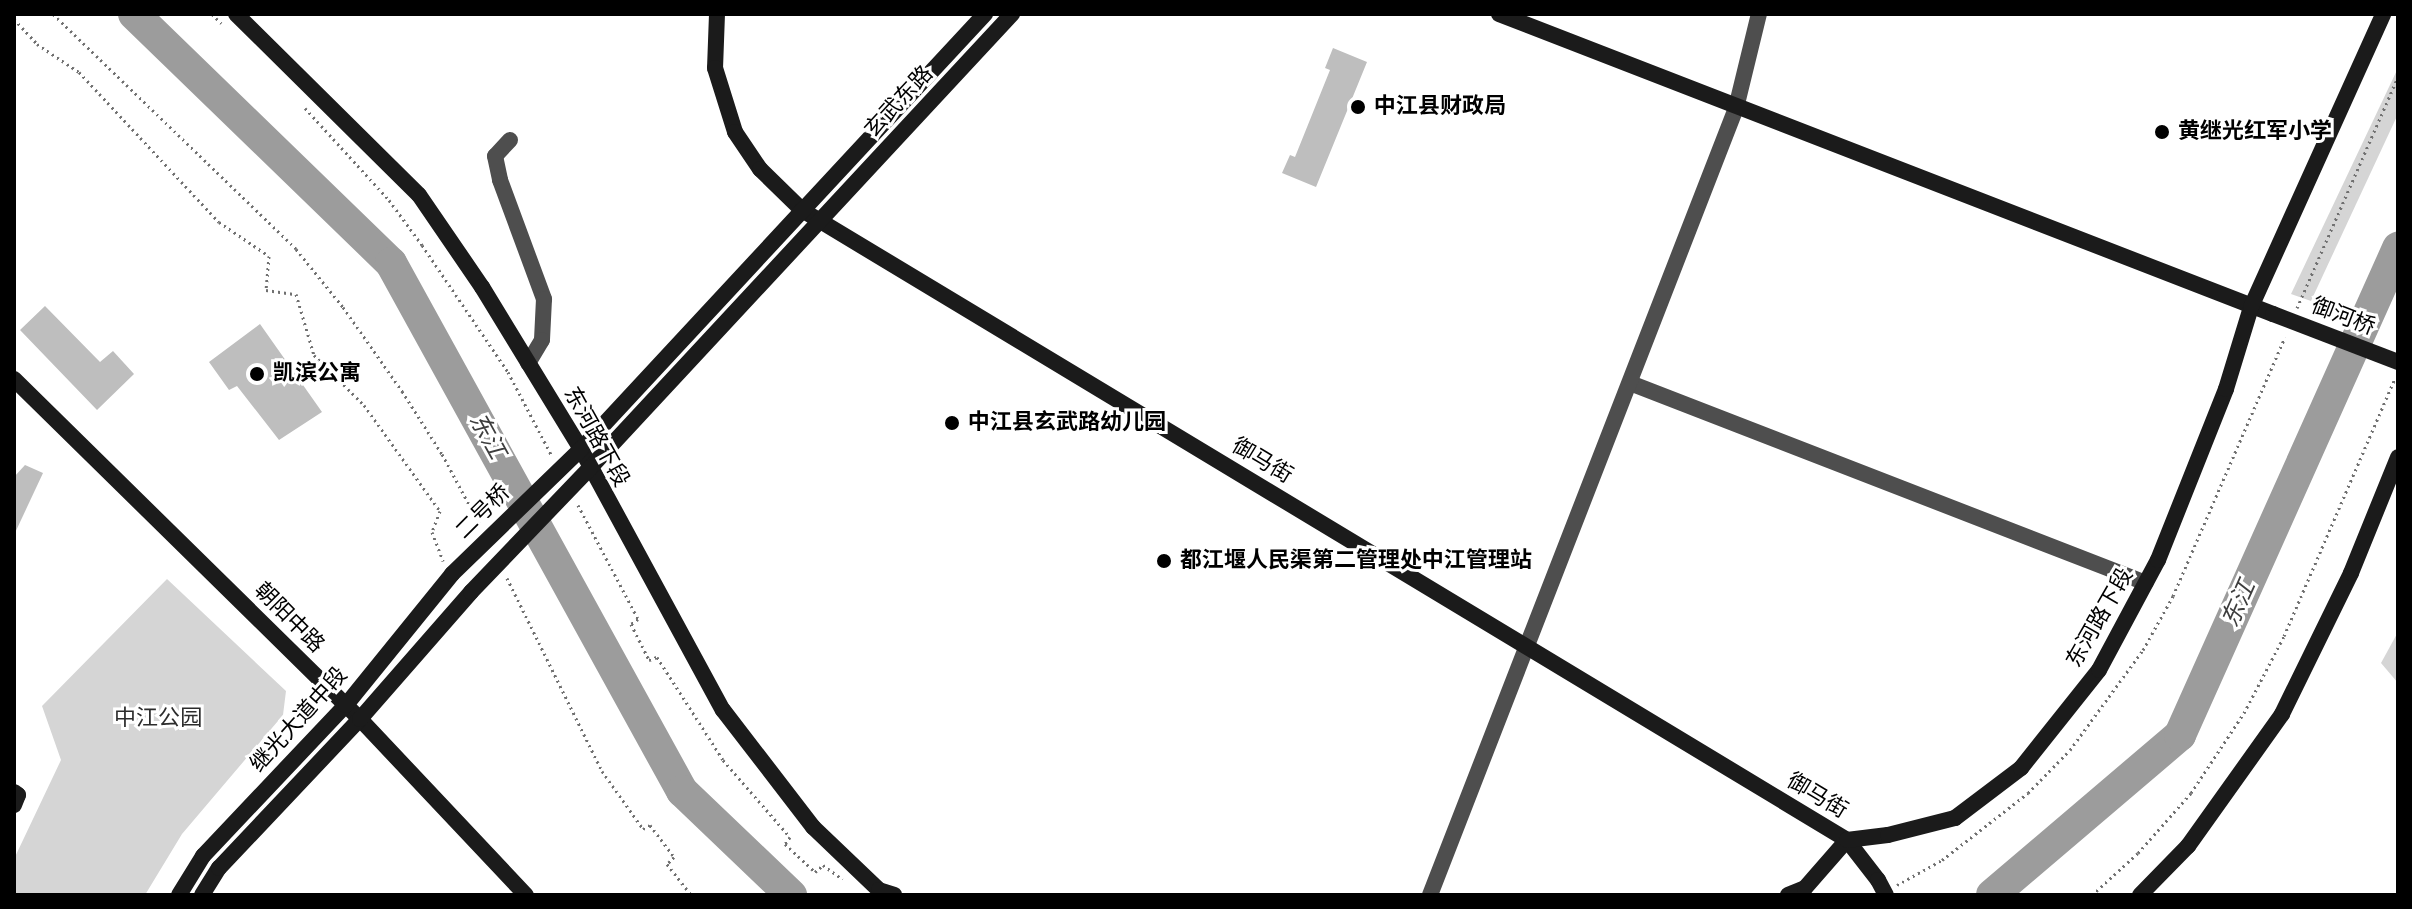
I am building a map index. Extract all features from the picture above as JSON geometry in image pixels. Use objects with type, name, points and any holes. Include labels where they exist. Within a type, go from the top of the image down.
[{"type":"street","name":"东河路下段","points":[[236,14],[419,195],[482,287],[581,449],[723,710],[813,827],[879,890],[894,895]]},
{"type":"street","name":"御马街","points":[[717,14],[715,68],[735,132],[760,169],[802,210],[1847,840],[1882,888]]},
{"type":"street","name":"玄武东路","points":[[581,449],[985,14]]},
{"type":"street","name":"玄武东路","points":[[590,468],[818,219],[1012,14]]},
{"type":"street","name":"御河桥","points":[[1499,14],[2398,362]]},
{"type":"street","points":[[1430,895],[1736,108],[1759,14]]},
{"type":"street","name":"东河路下段","points":[[1847,840],[1888,835],[1955,818],[2021,768],[2099,670],[2146,583],[2226,389],[2251,307],[2383,14]]},
{"type":"street","points":[[510,140],[495,156],[500,180],[544,299],[542,340],[528,363]]},
{"type":"street","name":"朝阳中路","points":[[14,379],[360,719],[526,895]]},
{"type":"street","points":[[1630,383],[2146,583]]},
{"type":"street","name":"二号桥","points":[[451,576],[581,449]]},
{"type":"street","points":[[2140,895],[2188,846],[2282,714],[2351,573],[2398,457]]},
{"type":"street","name":"继光大道中段","points":[[202,895],[219,868],[360,719],[471,592],[590,468]]},
{"type":"street","name":"继光大道中段","points":[[179,895],[203,856],[346,705],[451,576]]},
{"type":"street","points":[[14,792],[18,795],[14,805]]},
{"type":"street","points":[[1788,895],[1805,888],[1847,840]]},
{"type":"path","points":[[53,14],[296,249],[343,307],[402,391],[442,454],[484,533]]},
{"type":"path","points":[[14,19],[37,44],[79,72],[219,222],[269,256],[266,290],[296,294],[314,355],[364,405],[440,511],[432,532],[451,576]]},
{"type":"path","points":[[2092,895],[2138,853],[2191,793],[2244,713],[2284,636],[2398,371]]},
{"type":"path","points":[[504,572],[602,771],[643,829],[650,825],[674,857],[667,864],[691,895]]},
{"type":"green space","points":[[2398,68],[2398,114],[2311,301],[2291,294]]},
{"type":"green space","name":"中江公园","points":[[167,579],[286,691],[283,715],[182,834],[145,895],[14,895],[14,859],[61,760],[42,706]]},
{"type":"green space","points":[[2398,632],[2398,683],[2381,663]]},
{"type":"building","points":[[1333,48],[1367,62],[1316,187],[1282,173],[1290,155],[1295,157],[1330,70],[1325,68]]},
{"type":"building","points":[[45,306],[100,362],[113,351],[134,374],[97,410],[20,330]]},
{"type":"building","name":"凯滨公寓","points":[[260,324],[322,412],[279,440],[237,386],[229,390],[209,362]]},
{"type":"building","points":[[25,465],[43,473],[14,535],[14,477]]},
{"type":"waterway","name":"东江","points":[[134,14],[391,263],[682,791],[791,895]]},
{"type":"waterway","name":"东江","points":[[1992,895],[2180,735],[2398,248]]},
{"type":"place","name":"中江县财政局","points":[[1358,107]]},
{"type":"place","name":"黄继光红军小学","points":[[2162,132]]},
{"type":"place","name":"凯滨公寓","points":[[257,374]]},
{"type":"place","name":"中江县玄武路幼儿园","points":[[952,423]]},
{"type":"place","name":"都江堰人民渠第二管理处中江管理站","points":[[1164,561]]}]
